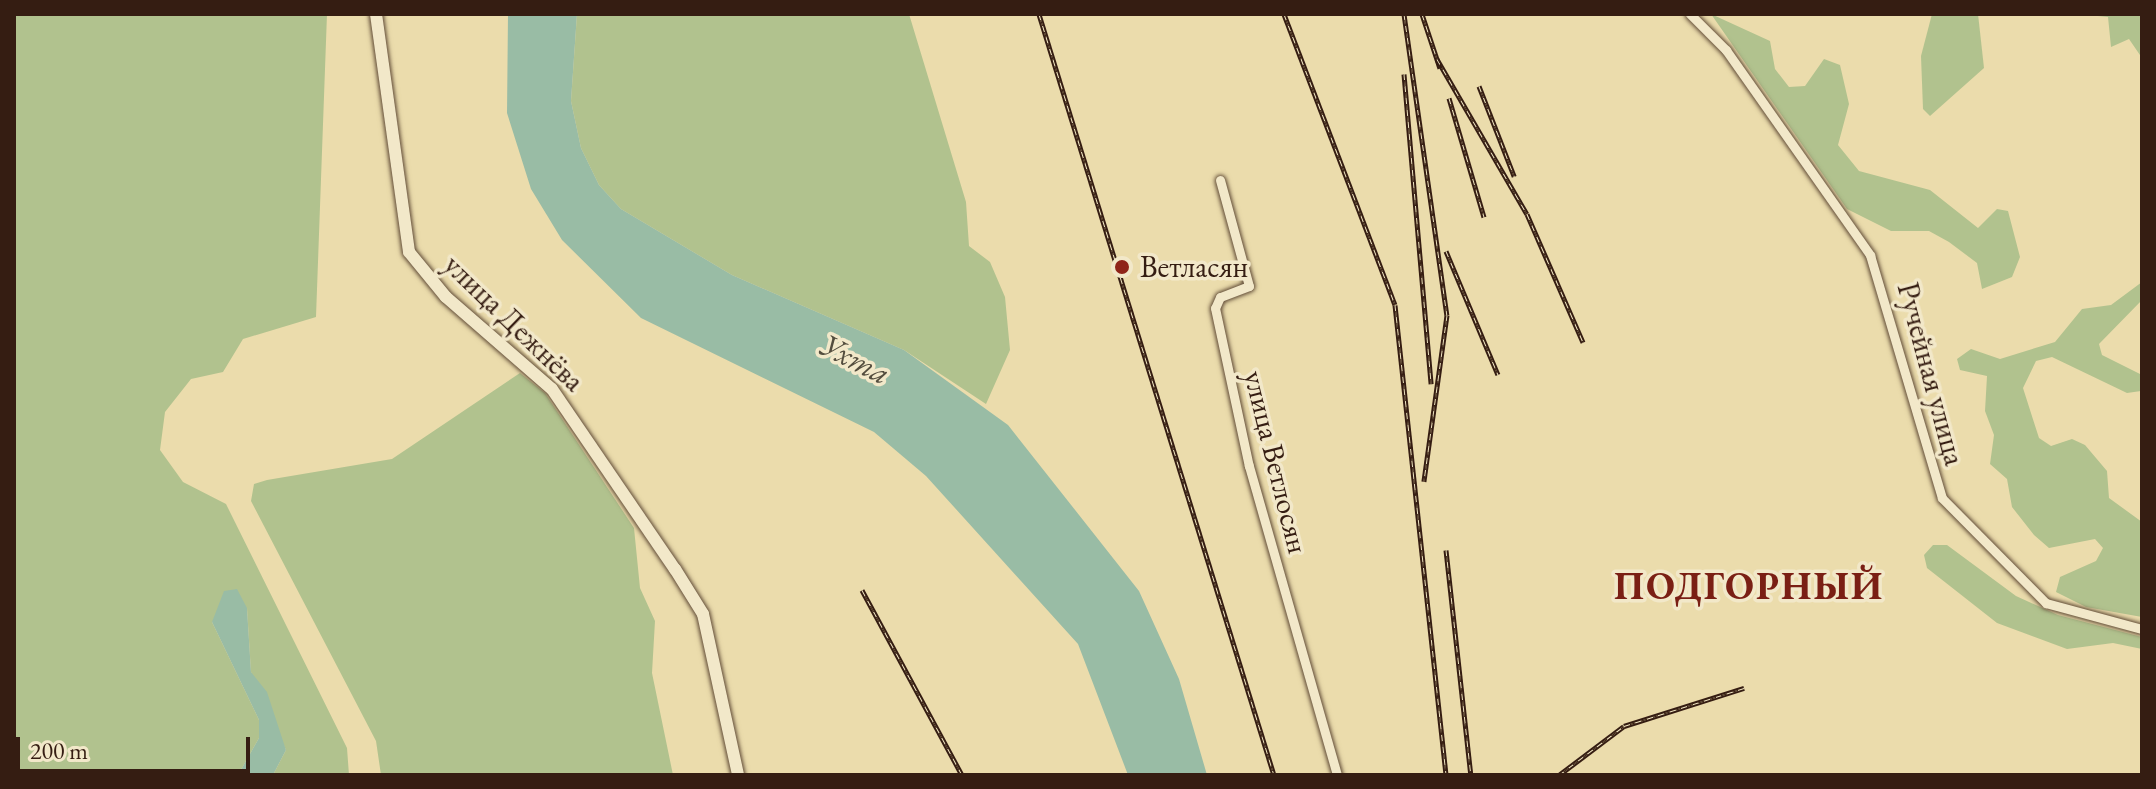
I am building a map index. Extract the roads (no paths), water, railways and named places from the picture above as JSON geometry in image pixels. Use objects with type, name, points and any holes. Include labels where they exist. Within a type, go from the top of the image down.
[{"type":"street","name":"улица Дежнёва","points":[[376,14],[409,252],[446,297],[552,389],[675,569],[703,614],[738,775]]},
{"type":"street","name":"Ручейная улица","points":[[1690,14],[1726,50],[1841,217],[1886,291],[1942,498],[2046,603],[2142,629]]},
{"type":"street","name":"улица Ветлосян","points":[[1220,180],[1249,286],[1220,297],[1215,308],[1249,466],[1337,775]]},
{"type":"water","name":"Ухта","points":[[508,14],[577,14],[571,101],[581,148],[599,185],[621,209],[732,275],[904,350],[1008,425],[1139,591],[1179,679],[1207,775],[1128,775],[1078,644],[926,476],[874,432],[641,318],[562,240],[531,189],[507,113]]},
{"type":"water","points":[[237,589],[247,608],[251,672],[267,692],[286,750],[273,775],[238,775],[259,738],[259,720],[212,622],[224,591]]},
{"type":"railway","points":[[1039,14],[1274,775]]},
{"type":"railway","points":[[1284,14],[1395,305],[1446,775]]},
{"type":"railway","points":[[1404,14],[1447,315],[1424,481]]},
{"type":"railway","points":[[1422,14],[1440,68]]},
{"type":"railway","points":[[1437,59],[1527,214],[1583,342]]},
{"type":"railway","points":[[1404,74],[1431,384]]},
{"type":"railway","points":[[1479,86],[1514,176]]},
{"type":"railway","points":[[1449,98],[1484,217]]},
{"type":"railway","points":[[1446,251],[1498,375]]},
{"type":"railway","points":[[1446,550],[1471,775]]},
{"type":"railway","points":[[862,590],[962,775]]},
{"type":"railway","points":[[1559,775],[1624,726],[1744,688]]},
{"type":"place","name":"Ветласян","points":[[1122,267]]},
{"type":"district","name":"ПОДГОРНЫЙ","points":[[1749,586]]}]
